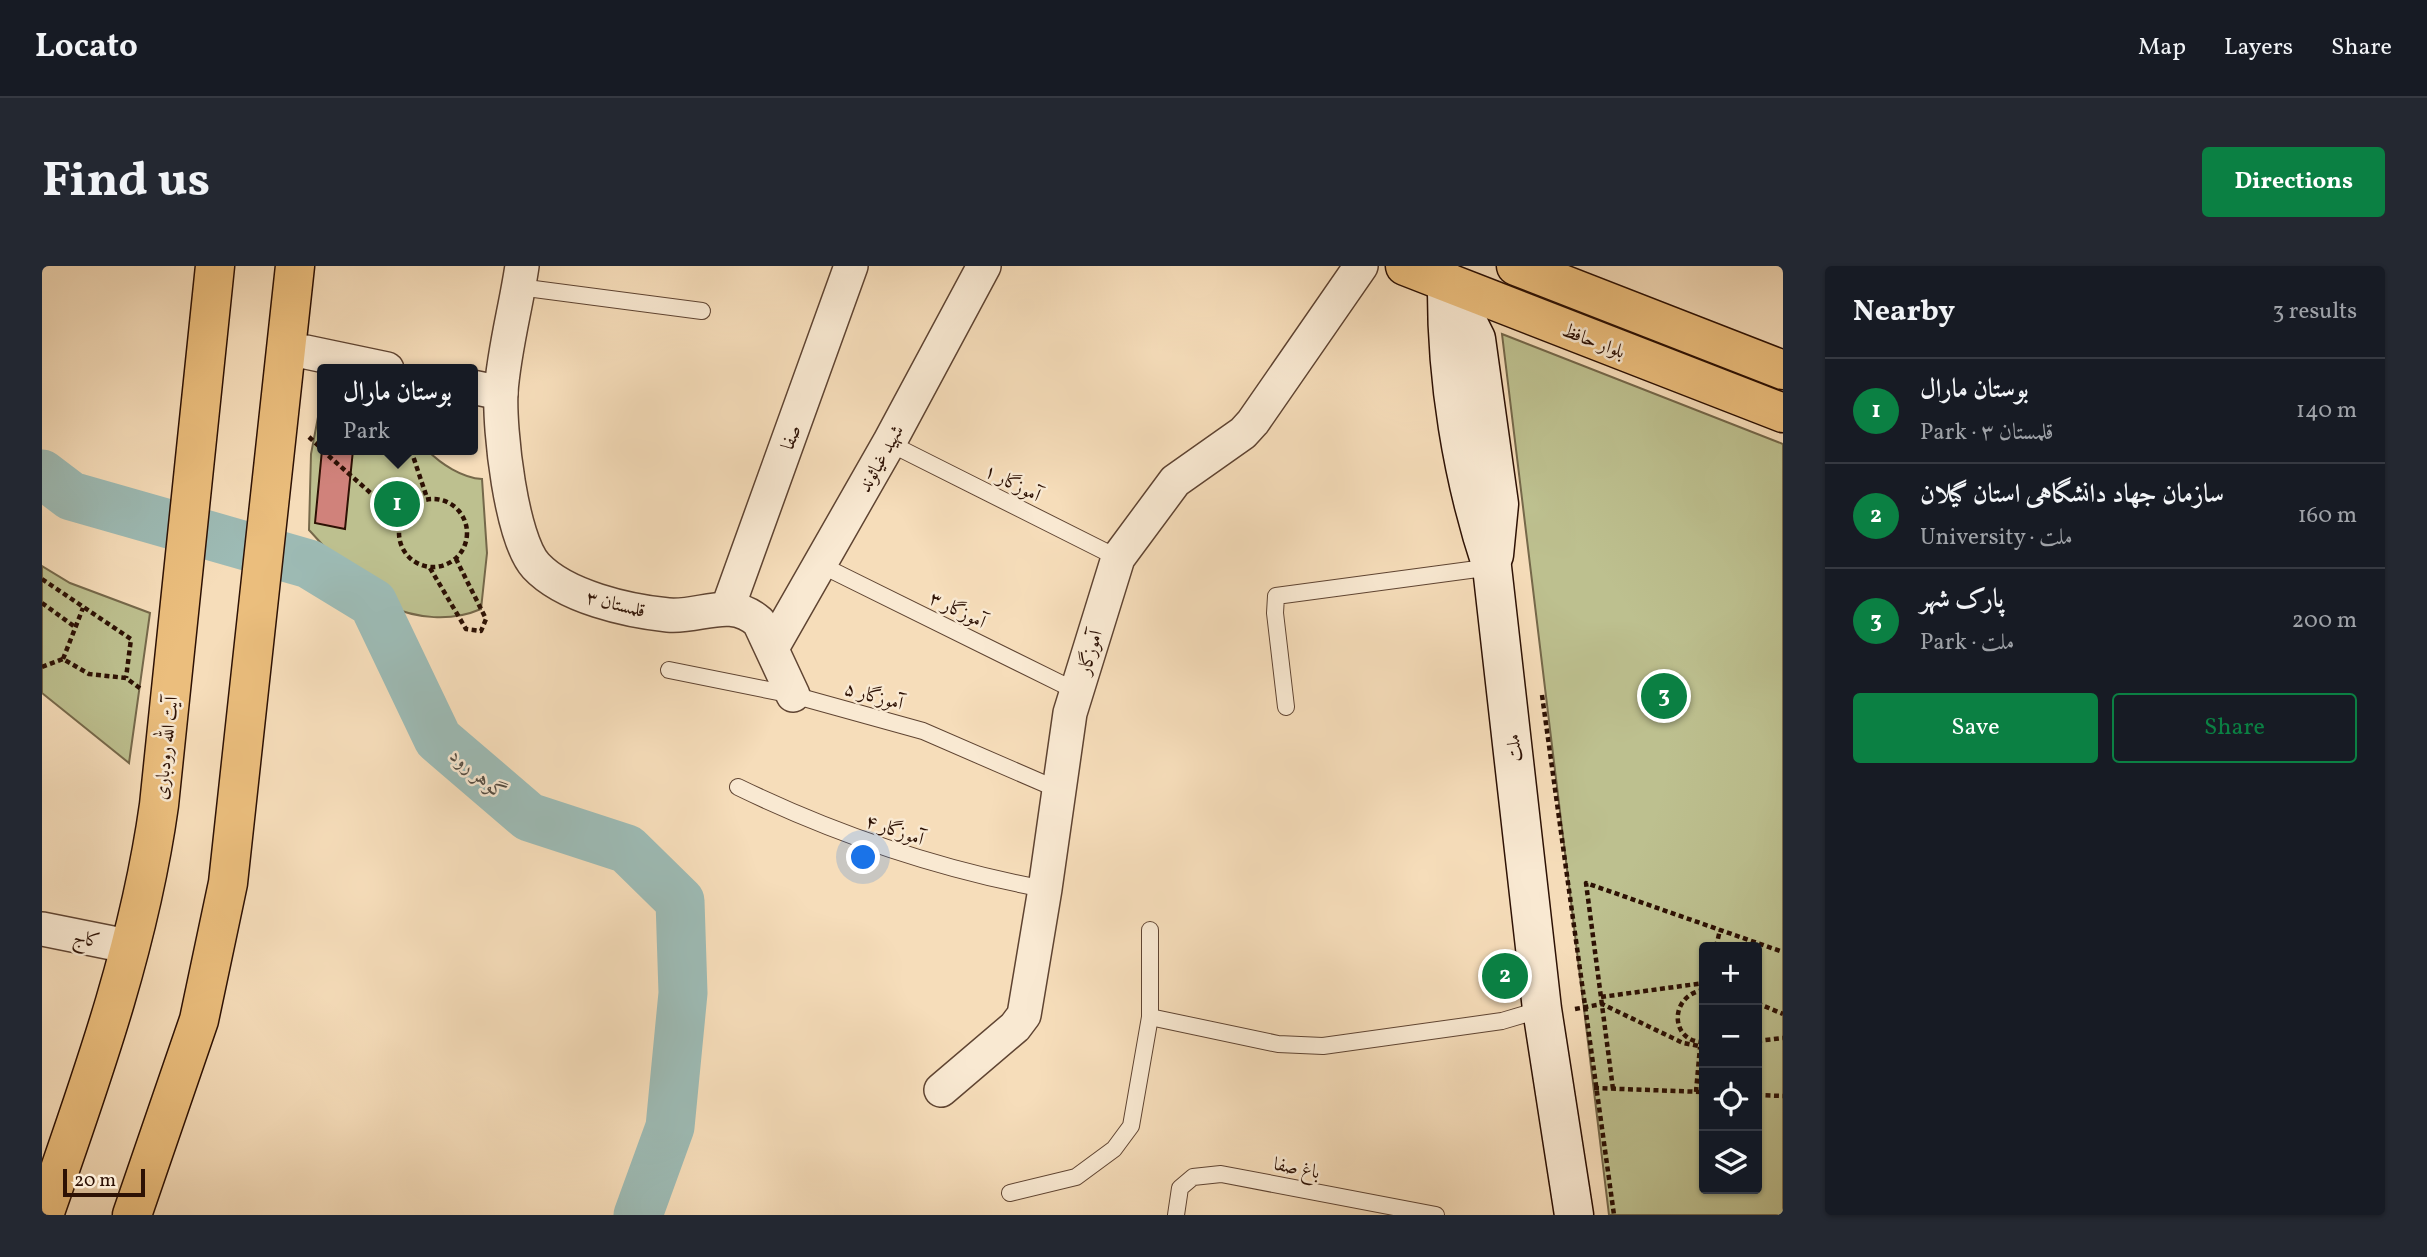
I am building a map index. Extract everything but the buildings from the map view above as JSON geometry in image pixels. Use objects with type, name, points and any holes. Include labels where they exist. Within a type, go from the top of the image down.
[{"type":"main road","name":"آیت الله رودباری","points":[[44,1215],[110,1025],[132,947],[156,825],[215,266]]},
{"type":"main road","points":[[132,1215],[190,1052],[215,952],[228,880],[295,266]]},
{"type":"main road","name":"بلوار حافظ","points":[[1405,266],[1446,274],[1783,413]]},
{"type":"main road","points":[[1516,266],[1783,370]]},
{"type":"street","name":"صفا","points":[[728,607],[851,266]]},
{"type":"street","name":"شهید غیاثوند","points":[[772,648],[889,443],[984,266]]},
{"type":"street","name":"آموزگار","points":[[941,1090],[1015,1027],[1024,1015],[1070,713],[1118,558],[1175,481],[1253,422],[1361,266]]},
{"type":"street","name":"ملت","points":[[1446,274],[1447,339],[1470,494],[1492,567],[1543,1012],[1574,1215]]},
{"type":"street","name":"قلمستان ۳","points":[[521,277],[487,390],[512,513],[528,557],[538,569],[578,593],[623,608],[671,616],[728,607]]},
{"type":"street","points":[[306,352],[363,364]]},
{"type":"street","points":[[728,607],[752,615],[760,622],[793,695]]},
{"type":"street","name":"کاج","points":[[42,929],[132,947]]},
{"type":"lane","points":[[521,277],[702,311]]},
{"type":"lane","name":"آموزگار ۱","points":[[889,443],[1118,558]]},
{"type":"lane","name":"آموزگار ۳","points":[[821,565],[1076,691]]},
{"type":"lane","points":[[1286,707],[1275,613],[1276,596],[1492,567]]},
{"type":"lane","name":"آموزگار ۵","points":[[669,670],[793,695],[923,731],[1059,790]]},
{"type":"lane","name":"آموزگار ۴","points":[[738,788],[805,820],[905,856],[988,878],[1045,889]]},
{"type":"lane","points":[[1010,1193],[1076,1177],[1114,1149],[1131,1126],[1150,1017],[1150,930]]},
{"type":"lane","points":[[1150,1017],[1278,1044],[1323,1046],[1502,1021],[1543,1012]]},
{"type":"lane","name":"باغ صفا","points":[[1176,1215],[1180,1188],[1193,1177],[1221,1174],[1436,1215]]},
{"type":"path","points":[[328,455],[400,519]]},
{"type":"path","points":[[413,455],[427,498]]},
{"type":"path","points":[[427,498],[444,500],[460,510],[467,527],[466,544],[456,559],[443,566],[430,568],[414,563],[403,551],[398,536],[400,519],[411,506],[427,498]]},
{"type":"path","points":[[430,568],[466,629],[481,631],[486,619],[456,559]]},
{"type":"path","points":[[42,579],[131,639],[126,678]]},
{"type":"path","points":[[42,603],[75,627]]},
{"type":"path","points":[[42,667],[63,659],[83,607]]},
{"type":"path","points":[[63,659],[89,674],[126,678],[151,696]]},
{"type":"path","points":[[1541,685],[1614,1215]]},
{"type":"path","points":[[1613,1089],[1586,883],[1783,952]]},
{"type":"path","points":[[1717,942],[1720,930]]},
{"type":"path","points":[[1601,997],[1699,984]]},
{"type":"path","points":[[1699,990],[1693,991],[1682,1000],[1677,1012],[1679,1026],[1687,1037],[1699,1043]]},
{"type":"path","points":[[1543,1012],[1602,1004],[1683,1043],[1699,1045]]},
{"type":"path","points":[[1762,1005],[1783,1014]]},
{"type":"path","points":[[1762,1040],[1783,1038]]},
{"type":"path","points":[[1555,1092],[1596,1088],[1696,1092],[1699,1068]]},
{"type":"path","points":[[1762,1095],[1783,1096]]},
{"type":"green space","points":[[1502,334],[1783,444],[1783,1215],[1609,1215]]},
{"type":"green space","points":[[317,422],[317,455],[433,455],[452,469],[482,479],[487,553],[481,609],[458,616],[422,616],[386,605],[357,582],[309,530],[311,454]]},
{"type":"green space","points":[[42,566],[70,583],[150,613],[129,763],[42,693]]},
{"type":"waterway","name":"گوهر رود","points":[[42,474],[71,496],[309,564],[373,603],[438,739],[529,817],[627,849],[680,901],[683,993],[670,1127],[638,1215]]},
{"type":"place","name":"بوستان مارال","points":[[397,504]]},
{"type":"place","name":"پارک شهر","points":[[1664,696]]},
{"type":"place","name":"سازمان جهاد دانشگاهی استان گیلان","points":[[1505,976]]}]
